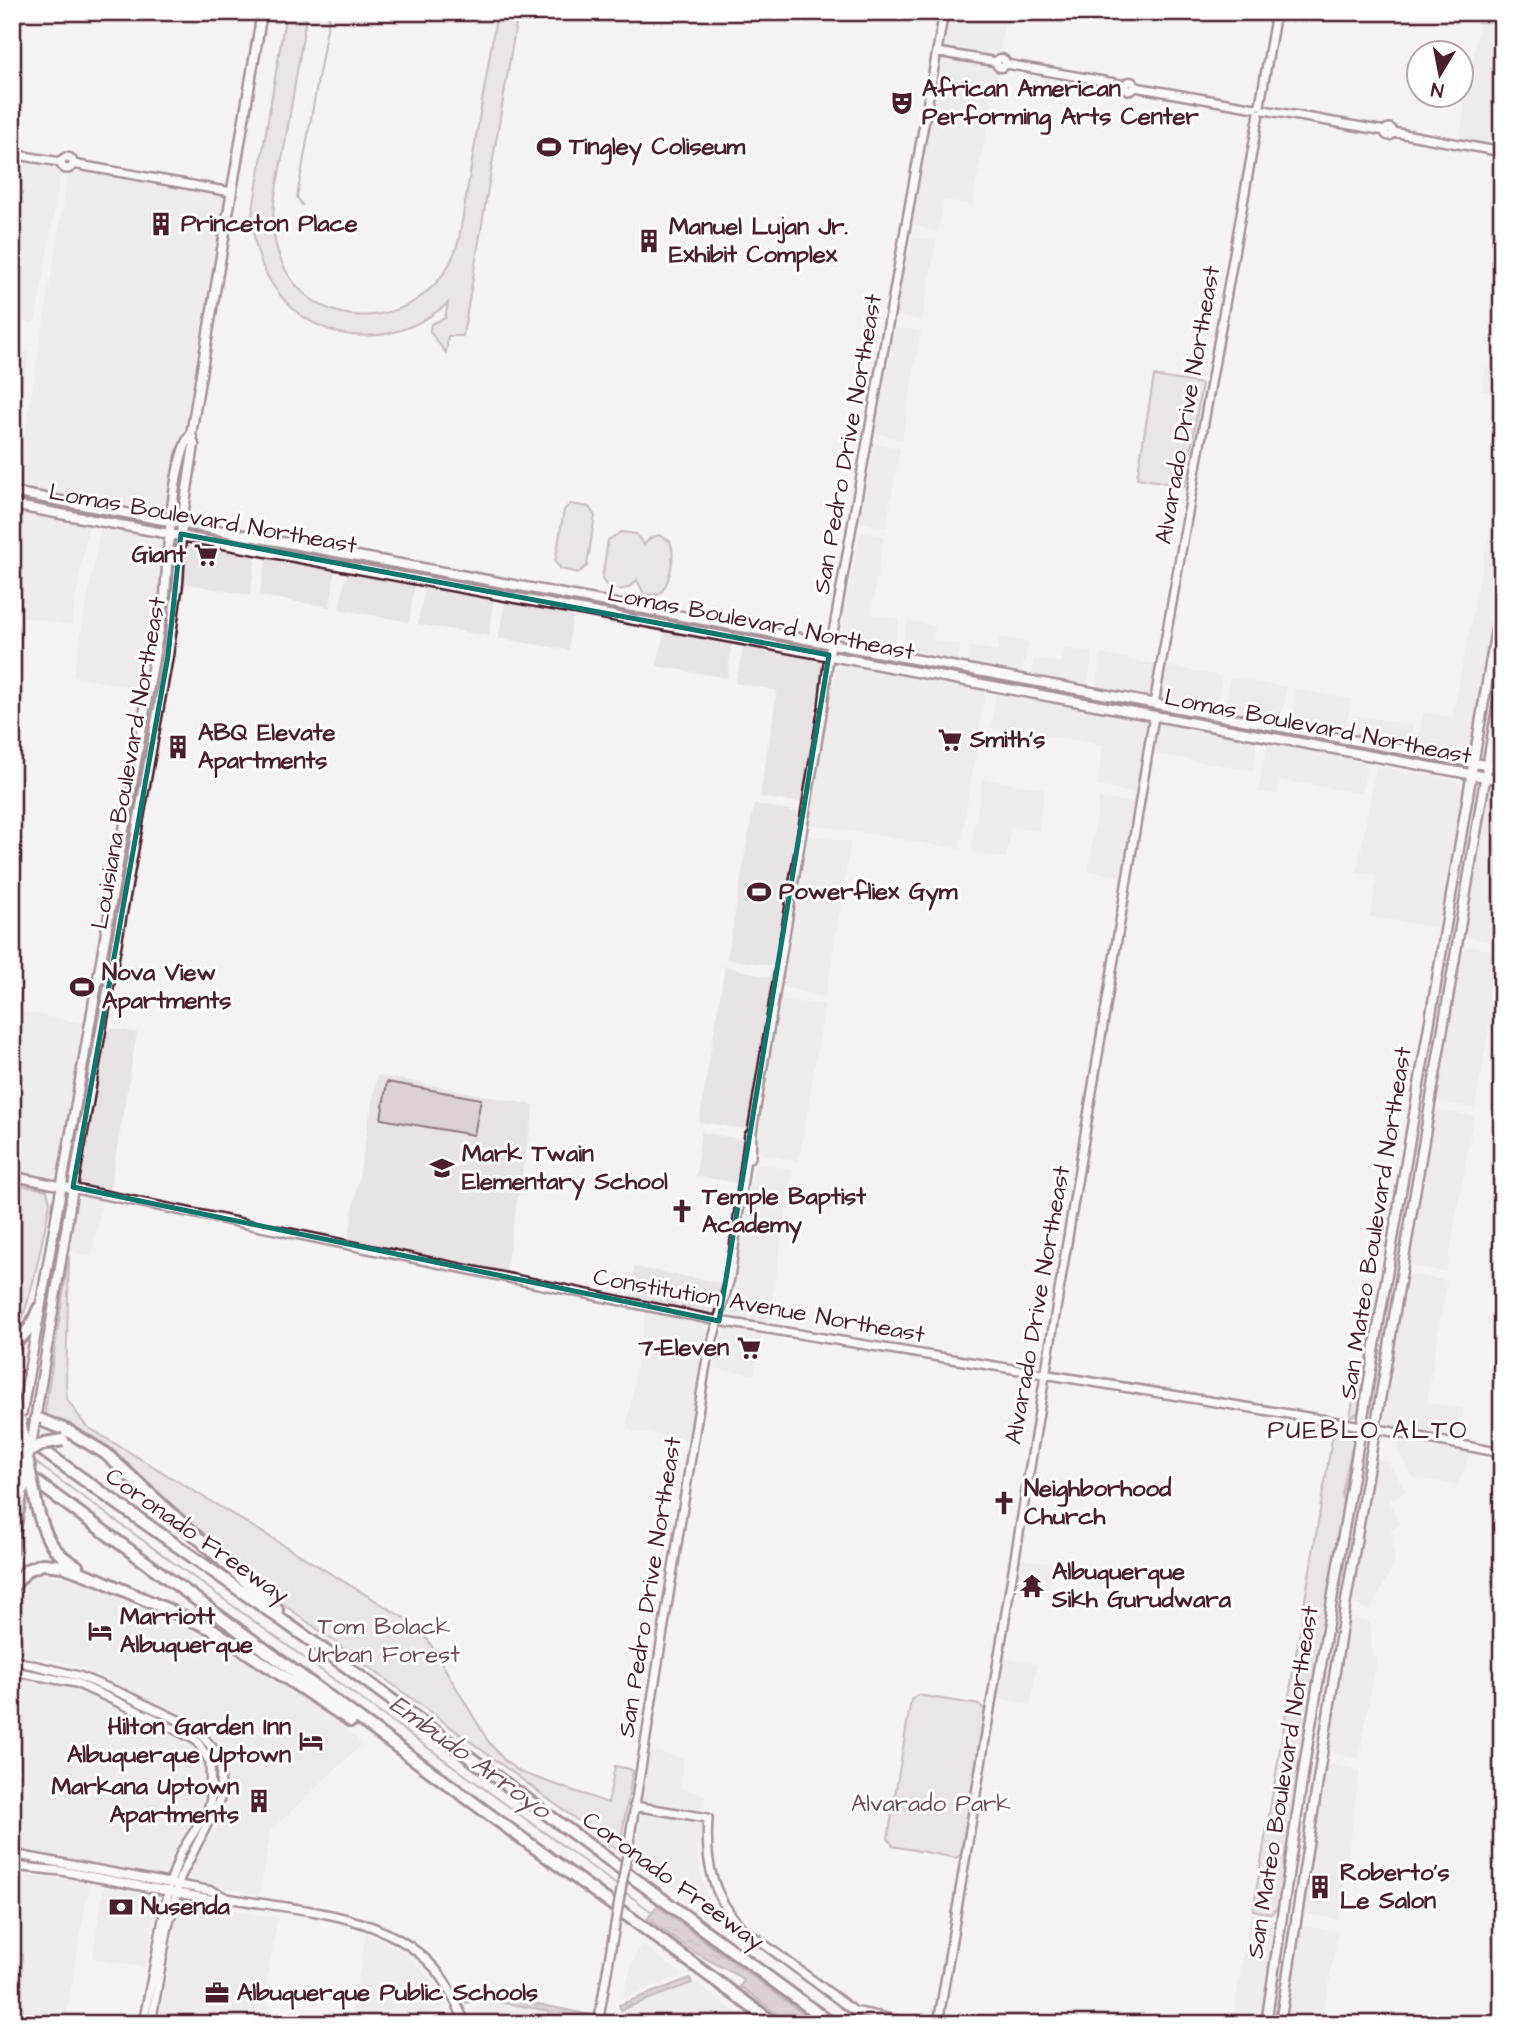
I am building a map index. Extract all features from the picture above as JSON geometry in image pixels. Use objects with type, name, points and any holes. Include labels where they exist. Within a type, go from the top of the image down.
[{"type":"highway","points":[[12,1346],[30,1328],[39,1308]]},
{"type":"highway","points":[[36,1420],[88,1443],[110,1458],[156,1503],[313,1642]]},
{"type":"highway","points":[[33,1434],[19,1446],[12,1471],[46,1489]]},
{"type":"highway","points":[[19,1446],[63,1440],[88,1443]]},
{"type":"highway","points":[[19,1446],[23,1492]]},
{"type":"highway","points":[[19,1446],[49,1544],[62,1557],[97,1579]]},
{"type":"highway","name":"Coronado Freeway","points":[[19,1446],[46,1489],[775,2024]]},
{"type":"highway","name":"Coronado Freeway","points":[[19,1446],[313,1642],[832,2024]]},
{"type":"highway","points":[[12,1588],[27,1570],[42,1564],[63,1566],[97,1579],[212,1629],[352,1722],[395,1747]]},
{"type":"main road","name":"Louisiana Boulevard Northeast","points":[[19,1446],[39,1308],[164,600],[171,520],[184,445],[191,434],[262,12]]},
{"type":"main road","name":"Louisiana Boulevard Northeast","points":[[33,1434],[73,1187],[169,649],[182,522],[194,445],[191,434]]},
{"type":"main road","name":"Lomas Boulevard Northeast","points":[[12,492],[1502,768]]},
{"type":"main road","name":"Lomas Boulevard Northeast","points":[[12,505],[181,534],[1502,780]]},
{"type":"main road","name":"San Mateo Boulevard Northeast","points":[[1266,2024],[1306,1754],[1502,594]]},
{"type":"main road","name":"San Mateo Boulevard Northeast","points":[[1280,2024],[1374,1428],[1502,679]]},
{"type":"main road","points":[[12,1552],[23,1492]]},
{"type":"street","name":"San Pedro Drive Northeast","points":[[598,2024],[706,1364],[730,1278],[748,1160],[748,1142],[752,1132],[823,707],[829,655],[944,12]]},
{"type":"street","name":"Alvarado Drive Northeast","points":[[1154,704],[1276,12]]},
{"type":"street","points":[[937,52],[997,62],[1002,59],[1006,64],[1126,85],[1131,82],[1135,87],[1502,152]]},
{"type":"street","points":[[12,154],[61,162],[66,169],[73,164],[231,192]]},
{"type":"street","name":"Alvarado Drive Northeast","points":[[938,2024],[1154,716]]},
{"type":"street","name":"Constitution Avenue Northeast","points":[[12,1177],[73,1187],[719,1321],[1374,1428],[1502,1454]]},
{"type":"street","points":[[12,1660],[90,1680],[191,1726],[212,1746],[221,1768],[220,1799],[212,1820],[167,1892],[143,2024]]},
{"type":"street","points":[[12,1671],[76,1683],[180,1730],[205,1750],[213,1771],[211,1798],[208,1810],[181,1852],[174,1883],[176,1893],[151,2024]]},
{"type":"street","points":[[634,1806],[708,1818],[706,1857],[712,1883],[727,1912],[741,1927],[854,2011],[916,2024]]},
{"type":"street","points":[[15,1854],[174,1883],[212,1891],[227,1898],[365,1924],[393,1936],[419,1953],[439,1974],[466,2024]]},
{"type":"street","points":[[12,1866],[62,1871],[215,1900],[227,1898]]},
{"type":"highlighted area","points":[[181,534],[829,655],[719,1321],[73,1187],[168,656]]},
{"type":"shaded area","points":[[950,12],[1007,12],[999,56],[945,48]]},
{"type":"shaded area","points":[[1481,12],[1502,12],[1502,148],[1459,138],[1464,108],[1476,108],[1476,41]]},
{"type":"shaded area","points":[[942,59],[994,67],[997,72],[972,205],[944,200],[938,232],[912,225]]},
{"type":"shaded area","points":[[25,159],[56,165],[61,173],[36,319],[32,323],[12,319],[12,232]]},
{"type":"shaded area","points":[[73,169],[220,193],[224,197],[185,424],[167,511],[164,514],[19,489],[16,486],[68,174]]},
{"type":"shaded area","points":[[912,237],[936,241],[922,321],[896,314]]},
{"type":"shaded area","points":[[896,327],[921,331],[902,440],[875,433]]},
{"type":"shaded area","points":[[12,350],[29,352],[12,448]]},
{"type":"shaded area","points":[[1485,367],[1502,370],[1502,395],[1481,391]]},
{"type":"shaded area","points":[[875,443],[900,448],[886,528],[860,522]]},
{"type":"shaded area","points":[[1502,460],[1502,546],[1500,546],[1487,544]]},
{"type":"shaded area","points":[[12,509],[89,523],[71,625],[12,615]]},
{"type":"shaded area","points":[[101,525],[164,536],[165,539],[160,599],[144,688],[141,689],[73,676]]},
{"type":"shaded area","points":[[860,532],[884,536],[871,614],[899,619],[893,650],[844,641],[840,637]]},
{"type":"shaded area","points":[[186,540],[256,553],[250,595],[182,583]]},
{"type":"shaded area","points":[[1485,551],[1502,555],[1502,574],[1469,753],[1459,757],[1422,750],[1418,743],[1423,712],[1452,717]]},
{"type":"shaded area","points":[[267,555],[335,567],[330,607],[259,596]]},
{"type":"shaded area","points":[[347,570],[415,583],[409,622],[339,609]]},
{"type":"shaded area","points":[[425,585],[494,597],[489,636],[418,624]]},
{"type":"shaded area","points":[[506,599],[573,612],[568,650],[498,638]]},
{"type":"shaded area","points":[[907,620],[935,626],[933,640],[961,645],[957,662],[902,651]]},
{"type":"shaded area","points":[[665,629],[732,642],[727,678],[657,666]]},
{"type":"shaded area","points":[[1000,637],[1029,642],[1021,674],[967,664],[969,646],[997,651]]},
{"type":"shaded area","points":[[745,643],[818,657],[822,663],[801,803],[760,797],[777,690],[735,683]]},
{"type":"shaded area","points":[[1065,648],[1093,653],[1087,686],[1032,677],[1034,658],[1062,663]]},
{"type":"shaded area","points":[[1100,654],[1158,665],[1151,698],[1096,688]]},
{"type":"shaded area","points":[[844,662],[986,689],[960,849],[809,824],[836,668]]},
{"type":"shaded area","points":[[1166,666],[1222,676],[1217,709],[1161,700]]},
{"type":"shaded area","points":[[1230,678],[1287,687],[1281,721],[1224,712]]},
{"type":"shaded area","points":[[1295,689],[1352,699],[1344,735],[1290,725]]},
{"type":"shaded area","points":[[999,691],[1149,720],[1138,791],[1134,793],[1096,786],[1103,745],[991,727],[996,694]]},
{"type":"shaded area","points":[[1357,715],[1413,726],[1410,743],[1404,747],[1354,738]]},
{"type":"shaded area","points":[[1159,721],[1257,740],[1253,771],[1152,753]]},
{"type":"shaded area","points":[[1268,742],[1362,762],[1366,768],[1362,793],[1280,780],[1277,794],[1258,792]]},
{"type":"shaded area","points":[[1376,766],[1456,780],[1463,788],[1445,881],[1443,917],[1436,927],[1370,917],[1377,876],[1357,872]]},
{"type":"shaded area","points":[[985,779],[1045,789],[1038,831],[1011,827],[1006,858],[974,853],[971,849],[982,782]]},
{"type":"shaded area","points":[[1493,787],[1502,787],[1502,944],[1467,937],[1464,931],[1486,795]]},
{"type":"shaded area","points":[[1099,798],[1133,803],[1135,807],[1123,876],[1088,871]]},
{"type":"shaded area","points":[[754,804],[798,812],[773,966],[727,959]]},
{"type":"shaded area","points":[[809,835],[851,842],[826,997],[783,987]]},
{"type":"shaded area","points":[[1468,946],[1502,952],[1475,1108],[1440,1102],[1435,1094],[1461,952]]},
{"type":"shaded area","points":[[725,966],[772,978],[749,1125],[744,1129],[699,1122]]},
{"type":"shaded area","points":[[780,1001],[825,1005],[799,1162],[756,1152]]},
{"type":"shaded area","points":[[12,1010],[86,1024],[56,1175],[52,1177],[12,1171]]},
{"type":"shaded area","points":[[111,1028],[137,1033],[110,1189],[82,1183],[80,1179],[97,1078],[107,1032]]},
{"type":"shaded area","name":"Mark Twain Elementary School","points":[[377,1075],[534,1105],[505,1273],[348,1239]]},
{"type":"shaded area","points":[[1438,1110],[1474,1116],[1446,1272],[1410,1265],[1408,1258],[1432,1113]]},
{"type":"shaded area","points":[[701,1132],[744,1140],[739,1183],[696,1176]]},
{"type":"shaded area","points":[[759,1164],[793,1169],[768,1324],[733,1318],[730,1314],[754,1166]]},
{"type":"shaded area","points":[[86,1195],[103,1197],[92,1257],[67,1250],[76,1201]]},
{"type":"shaded area","points":[[634,1267],[723,1283],[713,1316],[631,1299]]},
{"type":"shaded area","points":[[1410,1274],[1447,1281],[1427,1400],[1430,1403],[1464,1409],[1459,1435],[1456,1437],[1387,1425],[1383,1421],[1404,1279]]},
{"type":"shaded area","points":[[646,1312],[699,1323],[706,1330],[688,1440],[626,1430]]},
{"type":"shaded area","points":[[726,1327],[762,1332],[754,1375],[713,1368]]},
{"type":"shaded area","points":[[1401,1443],[1470,1453],[1458,1485],[1412,1477],[1397,1449]]},
{"type":"shaded area","points":[[1376,1457],[1389,1463],[1406,1491],[1389,1501],[1400,1525],[1391,1530],[1395,1563],[1370,1611],[1352,1602]]},
{"type":"shaded area","points":[[1020,1559],[1054,1564],[1052,1582],[1016,1576]]},
{"type":"shaded area","points":[[41,1573],[66,1577],[134,1601],[204,1632],[304,1699],[354,1736],[361,1745],[271,1830],[259,1895],[197,1882],[189,1877],[191,1866],[221,1820],[228,1784],[225,1760],[215,1738],[195,1721],[74,1665],[12,1652],[12,1630],[28,1580]]},
{"type":"shaded area","points":[[1356,1617],[1371,1623],[1372,1656],[1377,1657],[1359,1759],[1334,1754],[1329,1749],[1349,1623]]},
{"type":"shaded area","points":[[1003,1658],[1037,1664],[1031,1705],[997,1698]]},
{"type":"shaded area","points":[[12,1676],[74,1689],[156,1725],[196,1749],[205,1766],[207,1780],[202,1808],[171,1857],[165,1873],[157,1875],[12,1847]]},
{"type":"shaded area","points":[[650,1751],[684,1758],[680,1788],[706,1795],[697,1856],[709,1902],[701,1907],[635,1860]]},
{"type":"shaded area","points":[[1330,1764],[1360,1770],[1339,1920],[1306,1914],[1303,1910],[1325,1769]]},
{"type":"shaded area","points":[[37,1876],[85,1882],[89,1887],[65,2024],[12,2023],[12,1877]]},
{"type":"shaded area","points":[[109,1886],[153,1894],[158,1898],[145,1968],[92,1958],[104,1889]]},
{"type":"shaded area","points":[[187,1901],[278,1918],[265,1992],[274,2024],[159,2024],[178,1905]]},
{"type":"shaded area","points":[[1249,1918],[1270,1921],[1274,1927],[1261,2024],[1232,2024]]},
{"type":"shaded area","points":[[1304,1926],[1338,1931],[1322,2024],[1285,2024],[1298,1932]]},
{"type":"shaded area","points":[[366,1933],[398,1948],[412,1958],[442,1993],[446,2002],[443,2008],[398,2023],[350,2024]]},
{"type":"shaded area","points":[[644,1946],[684,1975],[665,1982],[661,1987],[657,1985],[622,1998],[638,1949]]},
{"type":"shaded area","points":[[696,1983],[751,2024],[607,2024],[616,2014]]},
{"type":"shaded area","points":[[483,2001],[549,2013],[548,2022],[558,2024],[477,2024],[472,2011]]},
{"type":"green space","points":[[286,12],[307,12],[275,196],[273,223],[277,249],[292,280],[314,301],[341,313],[370,315],[399,309],[425,294],[445,270],[459,239],[497,12],[518,12],[463,336],[448,336],[446,353],[430,332],[431,324],[445,318],[448,303],[416,324],[383,334],[350,335],[320,326],[293,309],[272,284],[258,253],[252,215]]},
{"type":"green space","points":[[1154,376],[1202,384],[1185,486],[1137,478]]},
{"type":"green space","points":[[570,504],[589,507],[595,516],[587,566],[578,573],[561,569],[555,562],[564,510]]},
{"type":"green space","points":[[621,532],[636,534],[644,545],[650,538],[659,535],[670,541],[671,570],[666,585],[658,595],[644,594],[637,580],[627,588],[620,589],[607,587],[602,579],[608,540]]},
{"type":"green space","points":[[387,1082],[481,1099],[474,1135],[381,1119]]},
{"type":"green space","points":[[12,1184],[47,1190],[50,1202],[24,1315],[12,1338]]},
{"type":"green space","name":"Tom Bolack Urban Forest","points":[[69,1256],[67,1399],[86,1426],[406,1619],[428,1640],[488,1741],[504,1760],[520,1772],[608,1803],[615,1766],[633,1771],[619,1851],[279,1601],[181,1517],[117,1453],[95,1438],[47,1420],[45,1410]]},
{"type":"green space","points":[[1356,1385],[1363,1386],[1358,1413],[1350,1417]]},
{"type":"green space","points":[[1334,1427],[1353,1431],[1354,1438],[1342,1493],[1343,1503],[1278,1907],[1271,1914],[1253,1910]]},
{"type":"green space","name":"Alvarado Park","points":[[917,1695],[980,1705],[985,1710],[961,1854],[956,1858],[893,1846],[888,1838],[911,1700]]},
{"type":"water","points":[[657,1906],[817,2024],[790,2024],[740,1986],[744,1981],[740,1977],[694,1952],[647,1919]]},
{"type":"water","points":[[690,1978],[692,1983],[621,2010],[619,2005]]},
{"type":"water","points":[[489,1994],[591,2015],[590,2024],[574,2024],[549,2015],[549,2011],[487,2000],[466,2003],[463,1997]]},
{"type":"waterway","points":[[302,205],[297,197],[330,12]]},
{"type":"waterway","name":"Embudo Arroyo","points":[[31,1459],[618,1886]]},
{"type":"waterway","name":"Embudo Arroyo","points":[[622,1890],[652,1912]]},
{"type":"place","name":"African American Performing Arts Center","points":[[902,103]]},
{"type":"place","name":"Tingley Coliseum","points":[[549,147]]},
{"type":"place","name":"Princeton Place","points":[[161,224]]},
{"type":"place","name":"Manuel Lujan Jr. Exhibit Complex","points":[[649,241]]},
{"type":"place","name":"Giant","points":[[206,555]]},
{"type":"place","name":"Smith's","points":[[950,740]]},
{"type":"place","name":"ABQ Elevate Apartments","points":[[178,747]]},
{"type":"place","name":"Powerfliex Gym","points":[[759,892]]},
{"type":"place","name":"Nova View Apartments","points":[[82,987]]},
{"type":"place","name":"Mark Twain Elementary School","points":[[442,1168]]},
{"type":"place","name":"Temple Baptist Academy","points":[[682,1211]]},
{"type":"place","name":"7-Eleven","points":[[749,1348]]},
{"type":"place","name":"Neighborhood Church","points":[[1004,1503]]},
{"type":"place","name":"Albuquerque Sikh Gurudwara","points":[[1032,1586]]},
{"type":"place","name":"Marriott Albuquerque","points":[[100,1631]]},
{"type":"place","name":"Hilton Garden Inn Albuquerque Uptown","points":[[311,1741]]},
{"type":"place","name":"Markana Uptown Apartments","points":[[259,1801]]},
{"type":"place","name":"Roberto's Le Salon","points":[[1320,1887]]},
{"type":"place","name":"Nusenda","points":[[121,1907]]},
{"type":"place","name":"Albuquerque Public Schools","points":[[217,1993]]},
{"type":"district","name":"PUEBLO ALTO","points":[[1368,1430]]}]
